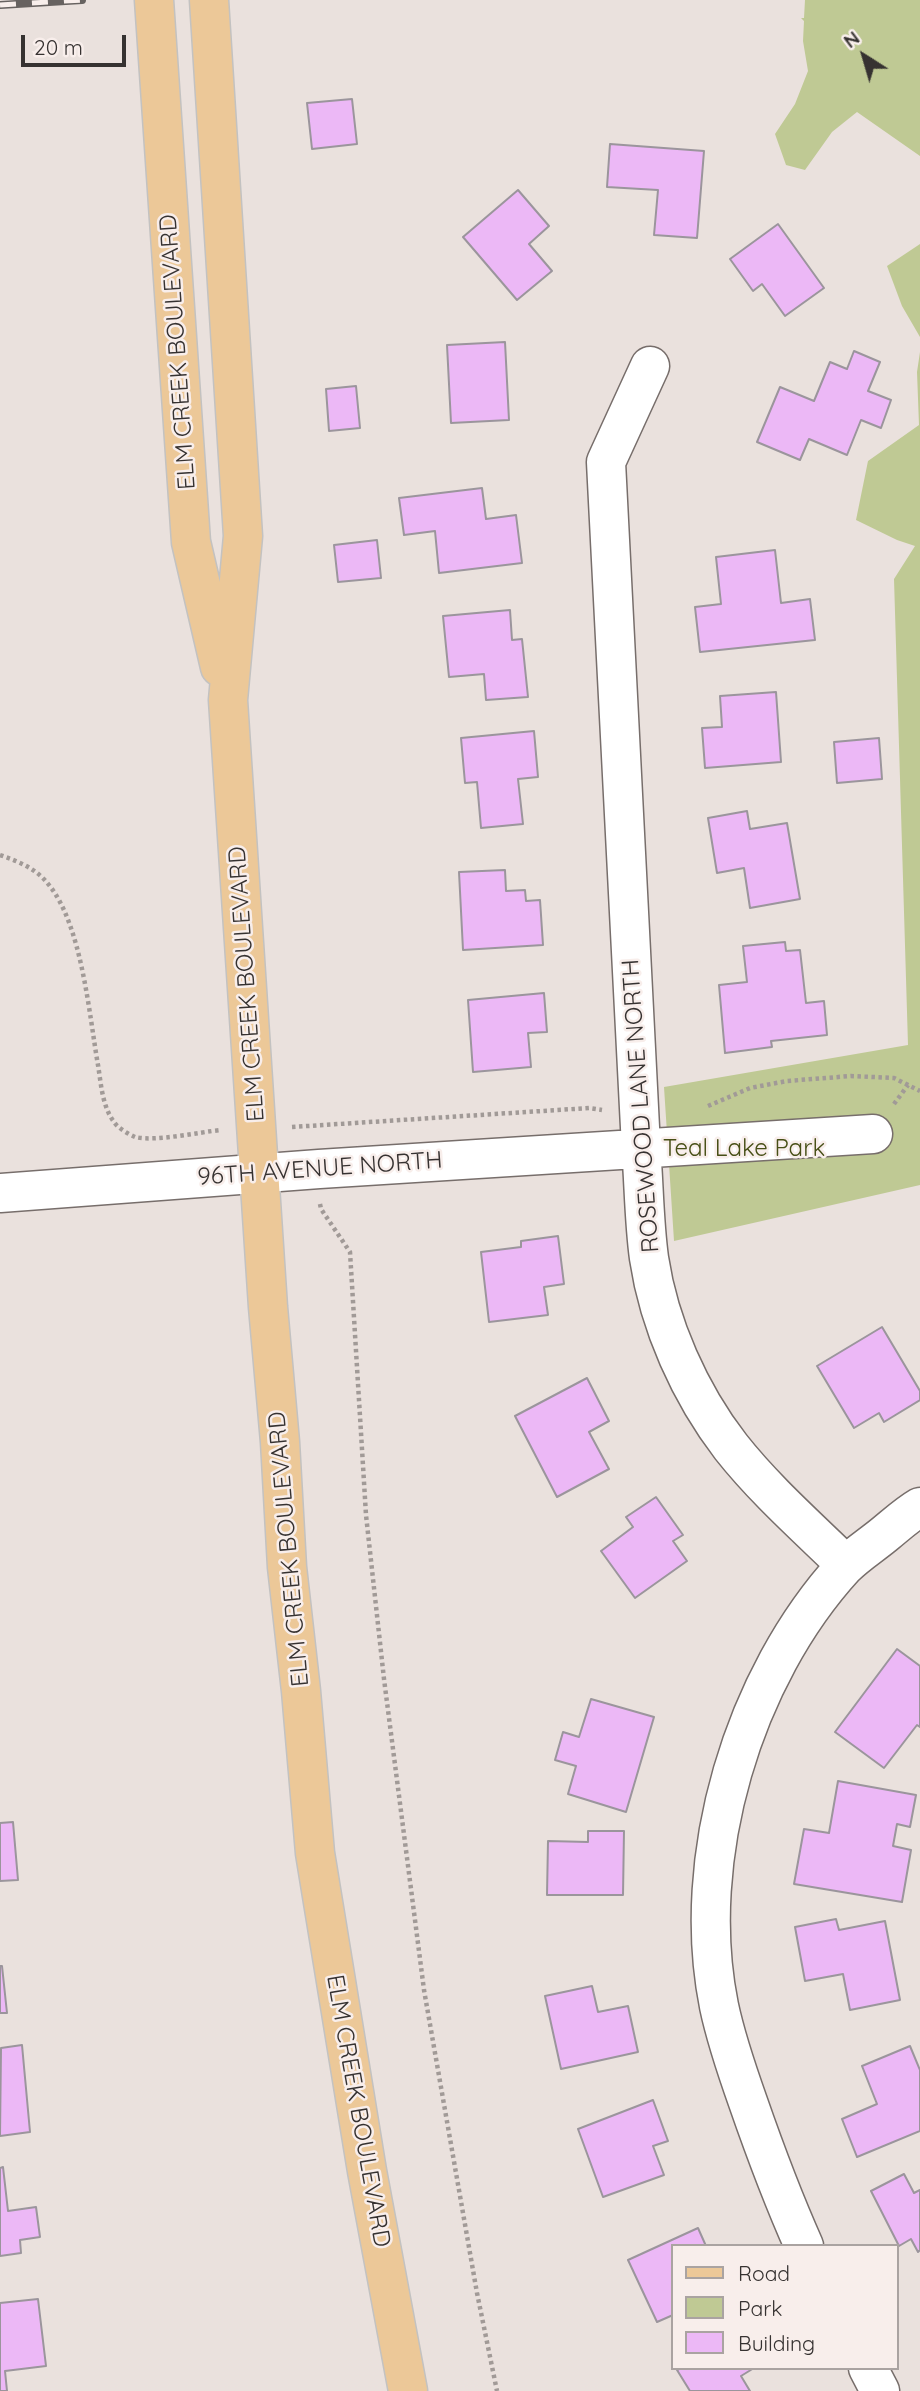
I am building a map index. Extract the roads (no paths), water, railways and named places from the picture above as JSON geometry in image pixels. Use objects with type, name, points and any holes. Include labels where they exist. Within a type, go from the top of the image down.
[{"type":"main road","name":"ELM CREEK BOULEVARD","points":[[154,0],[191,542],[228,700]]},
{"type":"main road","name":"ELM CREEK BOULEVARD","points":[[209,0],[243,536],[228,700],[287,1567],[302,1691],[315,1853],[366,2171],[408,2391]]},
{"type":"street","name":"ROSEWOOD LANE NORTH","points":[[650,366],[607,462],[649,1259],[663,1317],[691,1385],[731,1446],[783,1503],[846,1565]]},
{"type":"street","name":"96TH AVENUE NORTH","points":[[0,1193],[641,1147],[873,1134]]},
{"type":"street","points":[[803,2244],[776,2182],[736,2068],[719,2005],[712,1939],[713,1871],[723,1804],[743,1739],[769,1678],[803,1619],[846,1565],[920,1507]]},
{"type":"street","points":[[868,2370],[880,2391]]},
{"type":"railway","points":[[0,5],[82,0]]},
{"type":"park label","name":"Teal Lake Park","points":[[744,1149]]}]
